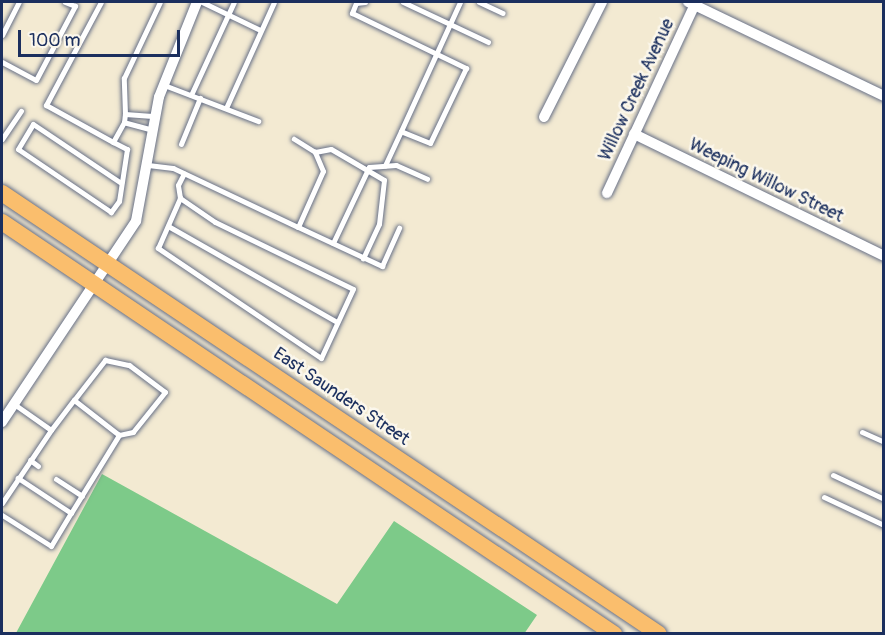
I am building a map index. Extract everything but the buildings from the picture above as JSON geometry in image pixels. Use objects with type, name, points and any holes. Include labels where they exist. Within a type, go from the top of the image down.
[{"type":"main road","name":"East Saunders Street","points":[[2,193],[659,633]]},
{"type":"main road","points":[[2,222],[614,633]]},
{"type":"main road","points":[[600,624],[627,633]]},
{"type":"street","points":[[2,422],[136,221],[163,84],[197,2]]},
{"type":"street","points":[[544,117],[602,2]]},
{"type":"street","points":[[693,3],[884,96]]},
{"type":"street","name":"Willow Creek Avenue","points":[[607,193],[693,3]]},
{"type":"street","name":"Weeping Willow Street","points":[[634,134],[884,256]]},
{"type":"lane","points":[[2,35],[19,2]]},
{"type":"lane","points":[[2,62],[36,80],[75,6],[65,2]]},
{"type":"lane","points":[[101,2],[46,105],[127,149],[121,183],[111,212],[18,149],[33,124],[121,183]]},
{"type":"lane","points":[[113,142],[124,122],[124,78],[160,2]]},
{"type":"lane","points":[[202,2],[260,30]]},
{"type":"lane","points":[[192,95],[234,2]]},
{"type":"lane","points":[[226,108],[274,2]]},
{"type":"lane","points":[[365,2],[356,3],[352,13],[466,68],[430,143],[401,131]]},
{"type":"lane","points":[[403,2],[488,42]]},
{"type":"lane","points":[[385,165],[460,2]]},
{"type":"lane","points":[[479,2],[503,13]]},
{"type":"lane","points":[[163,84],[258,121]]},
{"type":"lane","points":[[180,144],[200,98]]},
{"type":"lane","points":[[2,139],[21,111]]},
{"type":"lane","points":[[125,114],[156,116]]},
{"type":"lane","points":[[124,122],[153,130]]},
{"type":"lane","points":[[294,139],[315,152],[323,171],[297,227]]},
{"type":"lane","points":[[315,152],[331,149],[369,167],[384,180],[386,193],[363,258]]},
{"type":"lane","points":[[148,165],[184,173],[382,267],[399,228]]},
{"type":"lane","points":[[369,167],[385,165],[427,179]]},
{"type":"lane","points":[[333,243],[369,167]]},
{"type":"lane","points":[[180,198],[215,222],[353,289],[321,358],[158,248],[180,198],[178,185],[184,173]]},
{"type":"lane","points":[[168,226],[338,322]]},
{"type":"lane","points":[[2,503],[51,430],[105,360],[129,365],[165,392],[133,432],[119,435],[51,546],[2,515]]},
{"type":"lane","points":[[74,400],[119,435]]},
{"type":"lane","points":[[14,404],[51,430]]},
{"type":"lane","points":[[862,432],[884,442]]},
{"type":"lane","points":[[30,460],[38,466]]},
{"type":"lane","points":[[833,475],[884,500]]},
{"type":"lane","points":[[18,478],[71,513]]},
{"type":"lane","points":[[56,478],[82,495]]},
{"type":"lane","points":[[824,497],[884,525]]},
{"type":"green space","points":[[102,474],[337,604],[394,521],[537,615],[524,634],[16,633]]}]
